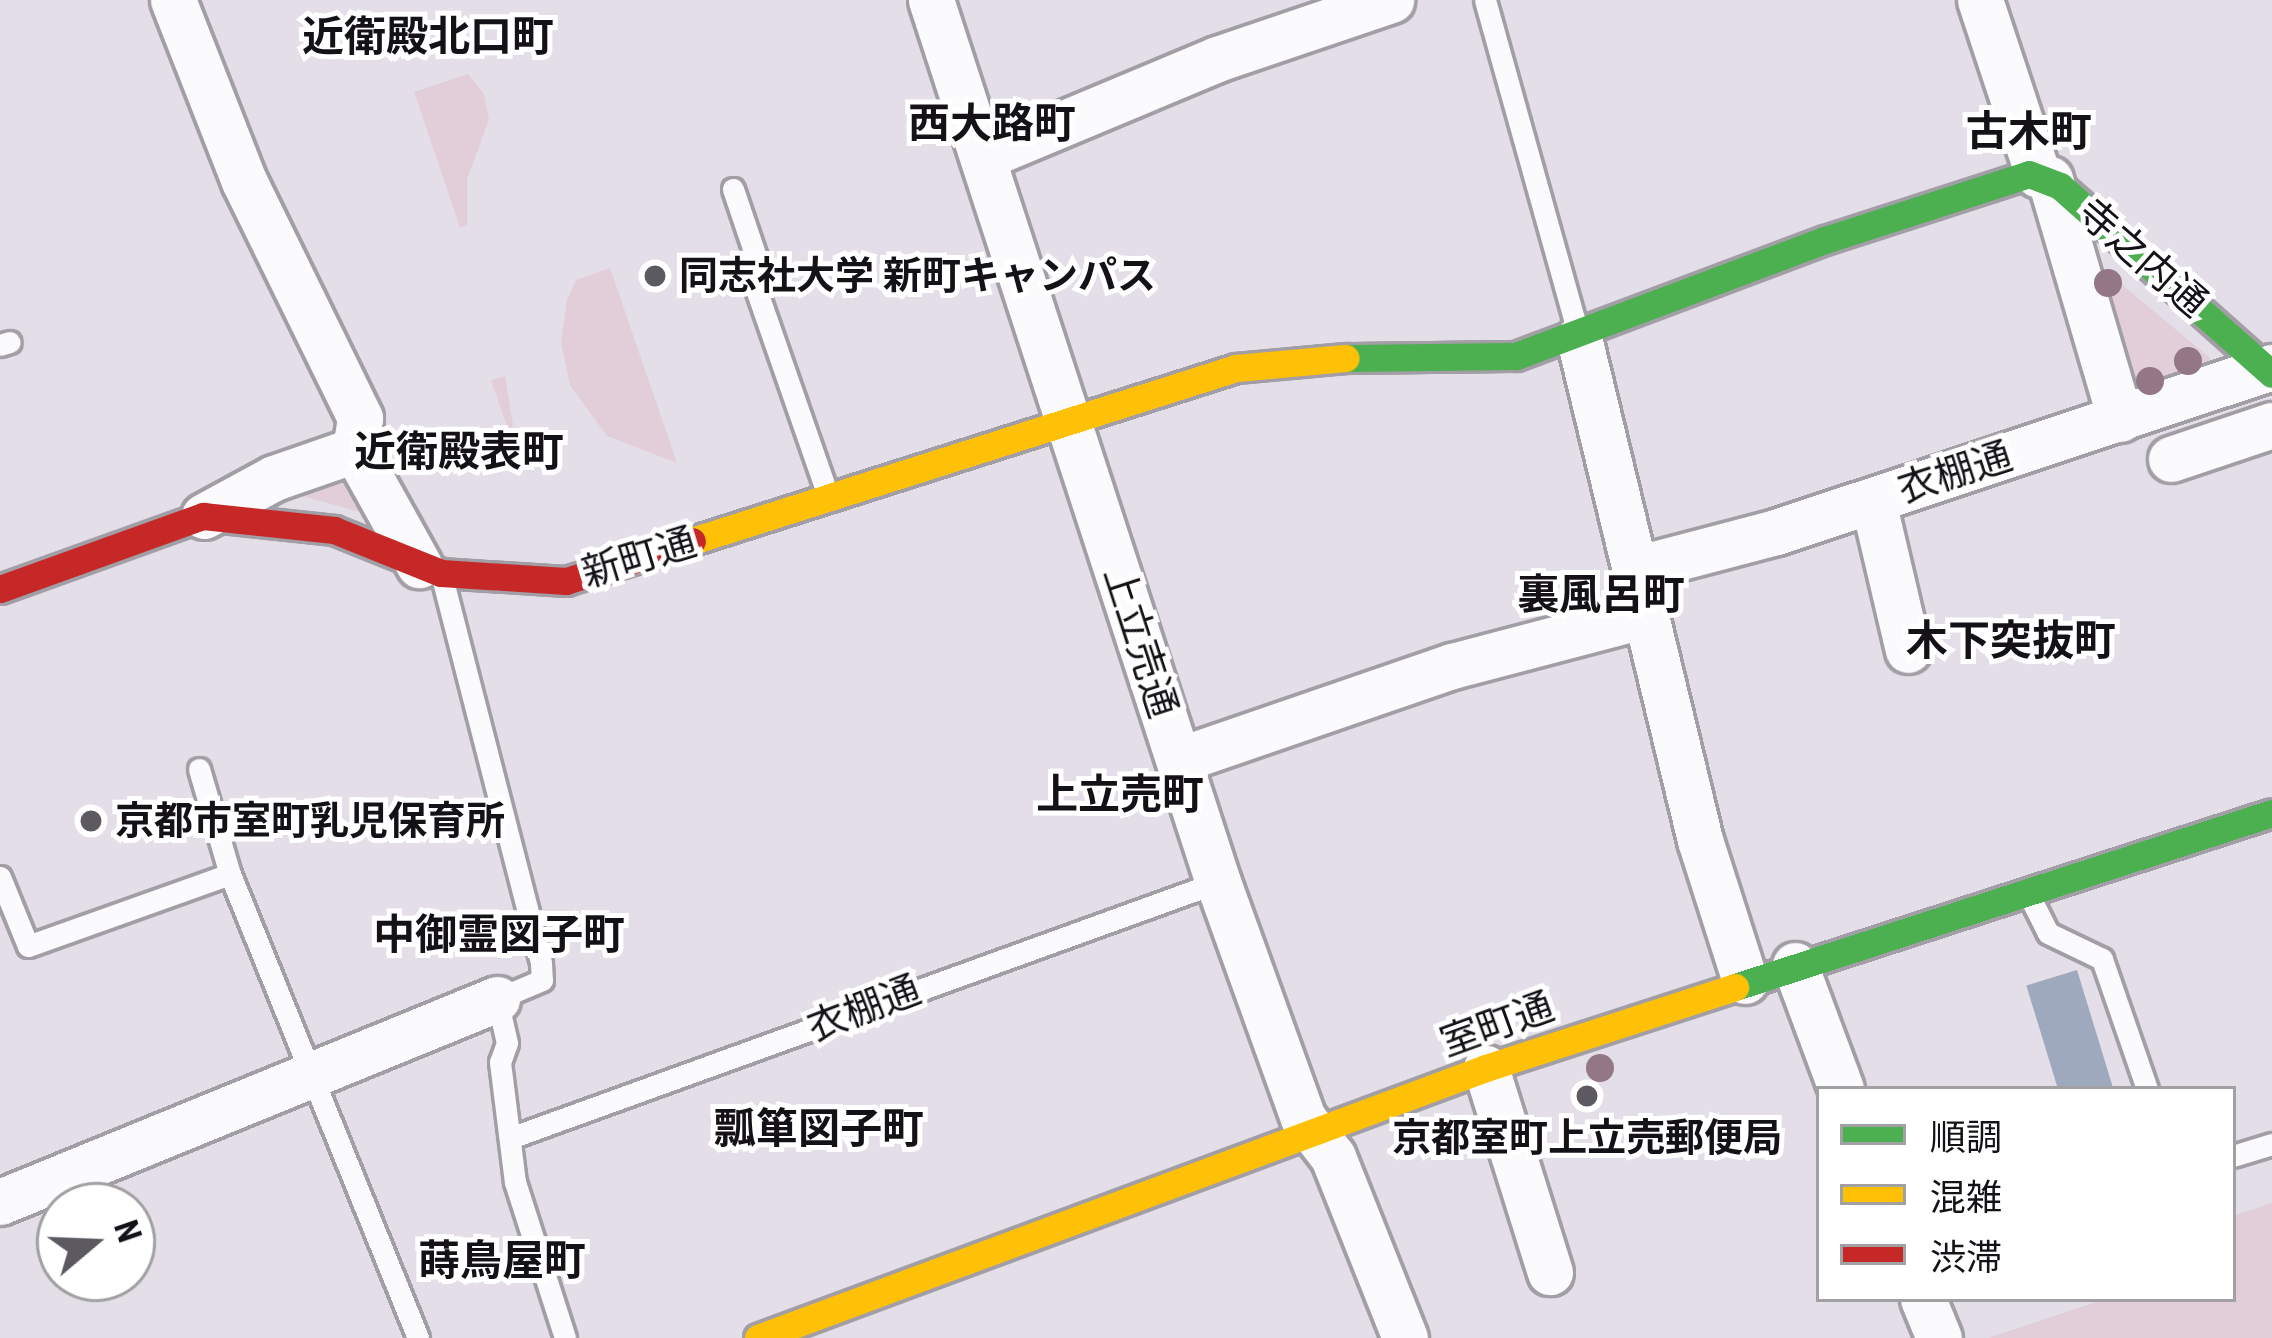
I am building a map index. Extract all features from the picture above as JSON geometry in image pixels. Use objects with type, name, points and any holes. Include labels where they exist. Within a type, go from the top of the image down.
[{"type":"street","points":[[172,0],[244,181],[360,418],[355,450],[430,569]]},
{"type":"street","name":"上立売通","points":[[931,0],[1218,882],[1303,1118],[1316,1135],[1405,1338]]},
{"type":"street","points":[[983,157],[1217,59],[1391,0]]},
{"type":"street","name":"寺之内通","points":[[1980,0],[2044,177],[2270,370]]},
{"type":"street","points":[[2044,177],[2120,419]]},
{"type":"street","name":"新町通","points":[[203,516],[302,521],[430,569],[566,581],[1236,368],[1294,358],[1450,362],[1516,356],[1579,338],[1825,240],[2044,177]]},
{"type":"street","points":[[1579,338],[1700,840],[1745,981]]},
{"type":"street","name":"衣棚通","points":[[1635,569],[1873,501],[2270,370]]},
{"type":"street","points":[[2171,459],[2272,425]]},
{"type":"street","name":"新町通","points":[[0,589],[203,516],[274,478],[355,450]]},
{"type":"street","points":[[1873,501],[1908,650]]},
{"type":"street","points":[[1178,760],[1452,666],[1646,615]]},
{"type":"street","name":"室町通","points":[[758,1338],[1316,1135],[1486,1068],[2272,814]]},
{"type":"street","points":[[1795,965],[1840,1086]]},
{"type":"street","points":[[0,1202],[312,1068],[497,999]]},
{"type":"street","points":[[1486,1068],[1550,1272]]},
{"type":"street","points":[[1923,1302],[1939,1338]]},
{"type":"lane","points":[[1485,0],[1579,338]]},
{"type":"lane","points":[[733,189],[757,260],[747,263],[830,499]]},
{"type":"lane","points":[[430,569],[541,963],[542,980],[497,999],[510,1138],[531,1246],[565,1338]]},
{"type":"lane","points":[[199,769],[230,874],[418,1338]]},
{"type":"lane","points":[[0,877],[28,946],[230,874]]},
{"type":"lane","name":"衣棚通","points":[[510,1138],[1218,882]]},
{"type":"lane","points":[[2029,892],[2042,928],[2102,959],[2146,1086]]},
{"type":"lane","points":[[2236,1155],[2272,1144]]},
{"type":"shaded area","points":[[468,74],[484,94],[489,120],[467,179],[467,225],[460,227],[414,92]]},
{"type":"shaded area","points":[[2092,260],[2209,357],[2212,365],[2137,400]]},
{"type":"shaded area","points":[[610,268],[677,463],[607,436],[570,385],[561,342],[567,300],[576,280]]},
{"type":"shaded area","points":[[505,376],[513,425],[492,467],[483,441],[509,432],[491,380]]},
{"type":"shaded area","points":[[339,466],[370,515],[289,492]]},
{"type":"shaded area","points":[[2272,1203],[2272,1338],[1988,1338],[2096,1302],[2236,1302],[2236,1215]]},
{"type":"water","points":[[2077,970],[2112,1086],[2057,1086],[2026,985]]},
{"type":"traffic: fast","points":[[1346,358],[1516,356],[1825,240],[2029,174],[2060,186],[2272,374]]},
{"type":"traffic: fast","points":[[1735,987],[2272,813]]},
{"type":"traffic: slow","points":[[692,541],[1236,368],[1346,358]]},
{"type":"traffic: slow","points":[[758,1338],[1486,1068],[1735,987]]},
{"type":"traffic: jam","points":[[0,589],[203,516],[334,530],[441,573],[566,581],[692,541]]},
{"type":"place","name":"同志社大学 新町キャンパス","points":[[655,276]]},
{"type":"place","name":"京都市室町乳児保育所","points":[[91,821]]},
{"type":"place","name":"京都室町上立売郵便局","points":[[1587,1096]]},
{"type":"district","name":"近衛殿北口町","points":[[428,37]]},
{"type":"district","name":"西大路町","points":[[992,124]]},
{"type":"district","name":"古木町","points":[[2029,132]]},
{"type":"district","name":"近衛殿表町","points":[[459,452]]},
{"type":"district","name":"裏風呂町","points":[[1601,595]]},
{"type":"district","name":"木下突抜町","points":[[2011,641]]},
{"type":"district","name":"上立売町","points":[[1120,795]]},
{"type":"district","name":"中御霊図子町","points":[[499,935]]},
{"type":"district","name":"瓢箪図子町","points":[[819,1129]]},
{"type":"district","name":"蒔鳥屋町","points":[[502,1261]]}]
